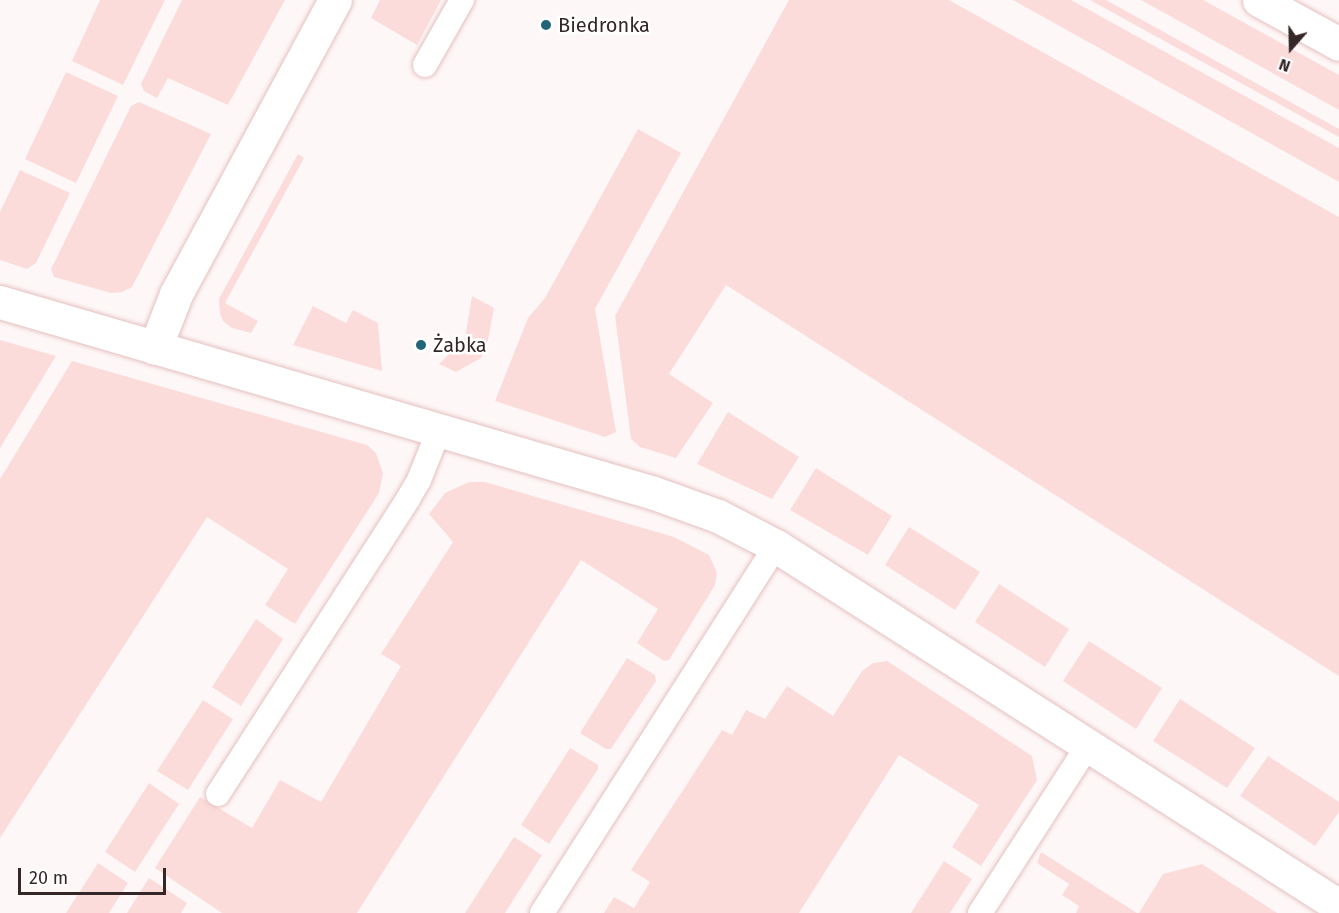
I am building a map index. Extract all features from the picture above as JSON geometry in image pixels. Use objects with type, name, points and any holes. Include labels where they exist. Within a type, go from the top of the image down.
[{"type":"street","points":[[155,348],[176,294],[335,0]]},
{"type":"street","points":[[1259,0],[1339,44]]},
{"type":"street","points":[[0,302],[687,504],[749,531],[1089,744],[1339,906]]},
{"type":"lane","points":[[425,65],[462,0]]},
{"type":"lane","points":[[218,794],[408,499],[439,430]]},
{"type":"lane","points":[[542,913],[776,546]]},
{"type":"lane","points":[[980,913],[1089,744]]},
{"type":"shaded area","points":[[100,0],[165,0],[123,85],[72,61]]},
{"type":"shaded area","points":[[182,0],[285,0],[228,105],[168,78],[157,98],[144,91],[141,84]]},
{"type":"shaded area","points":[[380,0],[441,0],[417,45],[371,18]]},
{"type":"shaded area","points":[[789,0],[949,0],[1339,217],[1339,676],[726,285],[669,374],[713,403],[676,458],[640,447],[631,439],[615,316]]},
{"type":"shaded area","points":[[1013,0],[1071,0],[1339,148],[1339,182]]},
{"type":"shaded area","points":[[1090,0],[1106,0],[1339,129],[1339,137]]},
{"type":"shaded area","points":[[1141,0],[1203,0],[1339,75],[1339,110]]},
{"type":"shaded area","points":[[66,72],[118,96],[76,183],[25,159]]},
{"type":"shaded area","points":[[139,102],[211,134],[132,287],[122,292],[111,293],[54,277],[51,269],[131,106]]},
{"type":"shaded area","points":[[638,129],[681,153],[595,309],[616,432],[605,437],[495,401],[528,318],[545,298]]},
{"type":"shaded area","points":[[298,154],[304,158],[225,303],[258,321],[251,333],[232,328],[223,321],[219,299]]},
{"type":"shaded area","points":[[20,170],[70,193],[36,263],[27,269],[0,260],[0,212]]},
{"type":"shaded area","points":[[472,296],[494,308],[488,340],[481,358],[456,372],[439,364],[465,338]]},
{"type":"shaded area","points":[[313,306],[346,323],[353,310],[378,323],[382,371],[293,345]]},
{"type":"shaded area","points":[[0,340],[56,356],[0,448]]},
{"type":"shaded area","points":[[72,361],[367,445],[376,453],[383,473],[379,493],[295,624],[265,605],[288,569],[207,517],[0,838],[0,479]]},
{"type":"shaded area","points":[[728,412],[799,457],[772,499],[697,464]]},
{"type":"shaded area","points":[[816,468],[892,516],[868,555],[790,510]]},
{"type":"shaded area","points":[[469,482],[485,482],[674,537],[709,555],[717,573],[715,585],[669,660],[664,661],[637,643],[658,609],[581,560],[357,913],[222,913],[155,868],[200,797],[252,828],[280,780],[321,802],[401,666],[381,654],[453,542],[429,514],[445,493]]},
{"type":"shaded area","points":[[909,527],[980,572],[955,610],[885,565]]},
{"type":"shaded area","points":[[999,584],[1069,629],[1045,667],[975,622]]},
{"type":"shaded area","points":[[256,619],[283,639],[241,706],[212,687]]},
{"type":"shaded area","points":[[1089,641],[1162,688],[1136,729],[1063,681]]},
{"type":"shaded area","points":[[627,658],[655,675],[656,681],[611,749],[606,749],[580,733]]},
{"type":"shaded area","points":[[887,661],[1032,756],[1037,780],[981,866],[952,847],[979,805],[899,755],[799,913],[604,913],[614,897],[634,908],[650,882],[631,870],[722,730],[732,735],[746,710],[765,719],[787,686],[833,716],[862,671],[873,663]]},
{"type":"shaded area","points":[[1180,699],[1255,748],[1227,788],[1153,741]]},
{"type":"shaded area","points":[[203,700],[233,719],[188,790],[157,771]]},
{"type":"shaded area","points":[[570,748],[598,765],[598,769],[549,844],[521,825]]},
{"type":"shaded area","points":[[1268,756],[1339,802],[1339,812],[1315,846],[1240,796]]},
{"type":"shaded area","points":[[149,783],[179,804],[135,872],[105,852]]},
{"type":"shaded area","points":[[514,837],[542,855],[505,913],[465,913]]},
{"type":"shaded area","points":[[1041,852],[1137,913],[1076,913],[1079,906],[1062,895],[1069,884],[1037,863]]},
{"type":"shaded area","points":[[944,861],[972,879],[950,913],[911,913]]},
{"type":"shaded area","points":[[98,863],[128,883],[109,913],[66,913]]},
{"type":"shaded area","points":[[1202,864],[1277,913],[1139,913],[1163,874]]},
{"type":"shaded area","points":[[149,878],[187,903],[181,913],[127,913]]},
{"type":"place","name":"Biedronka","points":[[546,25]]},
{"type":"place","name":"Żabka","points":[[421,345]]}]
